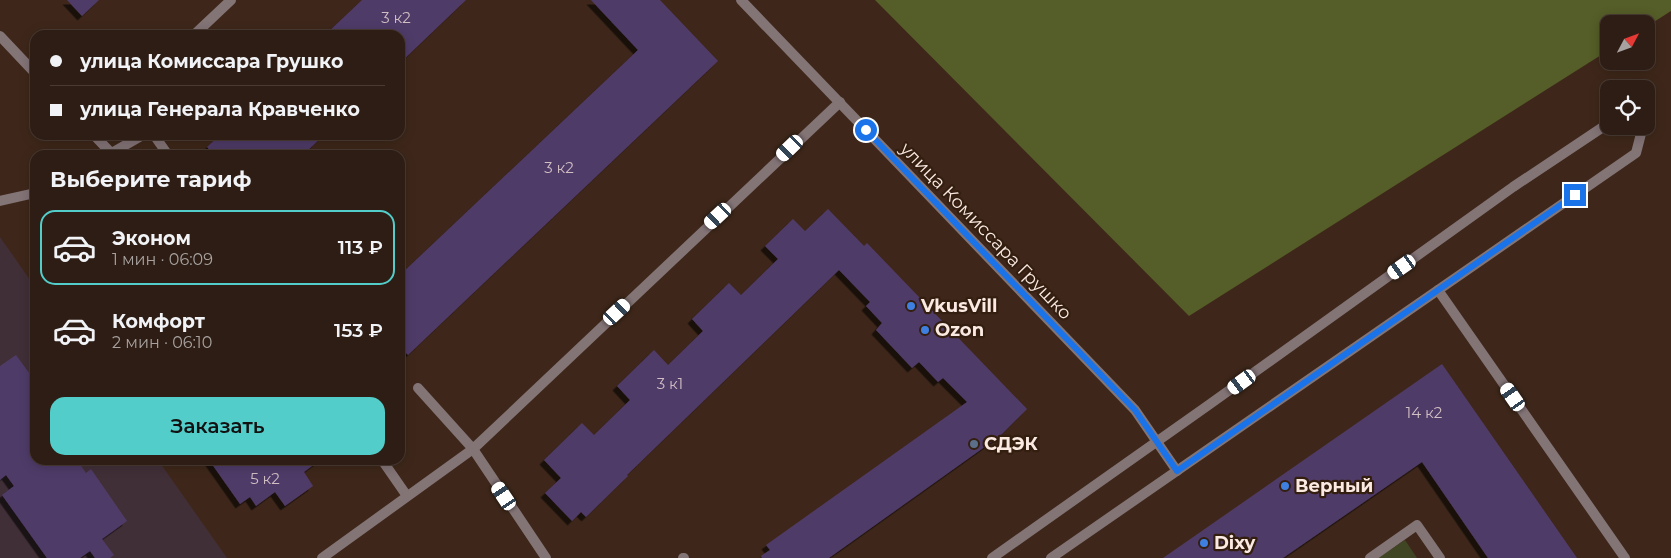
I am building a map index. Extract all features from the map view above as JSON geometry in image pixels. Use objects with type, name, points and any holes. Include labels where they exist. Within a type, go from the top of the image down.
[{"type":"street","points":[[199,30],[231,0]]},
{"type":"street","name":"улица Комиссара Грушко","points":[[742,0],[1135,410],[1177,471]]},
{"type":"street","points":[[0,36],[30,68]]},
{"type":"street","points":[[322,558],[472,449],[840,102]]},
{"type":"street","points":[[992,558],[1514,187],[1600,129]]},
{"type":"street","points":[[1051,558],[1636,153],[1641,135]]},
{"type":"street","points":[[98,140],[107,150]]},
{"type":"street","points":[[117,150],[134,140]]},
{"type":"street","points":[[0,201],[30,194]]},
{"type":"street","points":[[1438,290],[1625,558]]},
{"type":"street","points":[[418,388],[472,449],[546,558]]},
{"type":"street","points":[[385,465],[407,496]]},
{"type":"street","points":[[1370,558],[1417,525],[1440,558]]},
{"type":"shaded area","points":[[0,237],[30,280],[30,465],[162,465],[227,558],[0,558]]},
{"type":"green space","points":[[875,0],[1671,0],[1671,11],[1655,21],[1655,15],[1600,15],[1600,56],[1189,316]]},
{"type":"green space","points":[[1405,540],[1417,558],[1378,558]]},
{"type":"building","points":[[67,0],[99,0],[82,16]]},
{"type":"building","points":[[362,0],[466,0],[405,58],[405,30],[330,30]]},
{"type":"building","points":[[591,0],[660,0],[718,61],[408,355],[405,352],[405,270],[638,50]]},
{"type":"building","points":[[215,140],[319,140],[308,150],[210,150],[207,147]]},
{"type":"building","points":[[828,209],[864,246],[867,243],[1027,409],[1000,436],[829,558],[762,558],[761,556],[770,550],[766,545],[967,402],[943,378],[938,382],[919,362],[912,368],[876,330],[882,323],[866,306],[870,302],[839,270],[586,517],[581,512],[572,521],[545,493],[561,478],[544,460],[582,423],[594,435],[630,400],[617,386],[654,350],[668,365],[703,331],[692,319],[729,283],[741,295],[778,259],[765,246],[793,219],[805,231]]},
{"type":"building","points":[[16,355],[30,374],[30,465],[80,465],[86,473],[91,469],[127,521],[102,539],[114,555],[110,558],[95,558],[90,551],[80,558],[47,558],[2,495],[14,486],[6,475],[0,480],[0,366]]},
{"type":"building","points":[[1442,364],[1577,558],[1488,558],[1422,462],[1283,558],[1163,558]]},
{"type":"building","points":[[213,465],[313,465],[304,472],[313,486],[285,506],[275,492],[256,506],[250,497],[240,504]]},
{"type":"place","name":"VkusVill","points":[[911,306]]},
{"type":"place","name":"Ozon","points":[[925,330]]},
{"type":"place","name":"СДЭК","points":[[974,444]]},
{"type":"place","name":"Верный","points":[[1285,486]]},
{"type":"place","name":"Dixy","points":[[1204,543]]},
{"type":"route","points":[[866,130],[1135,410],[1177,471],[1575,195]]}]
